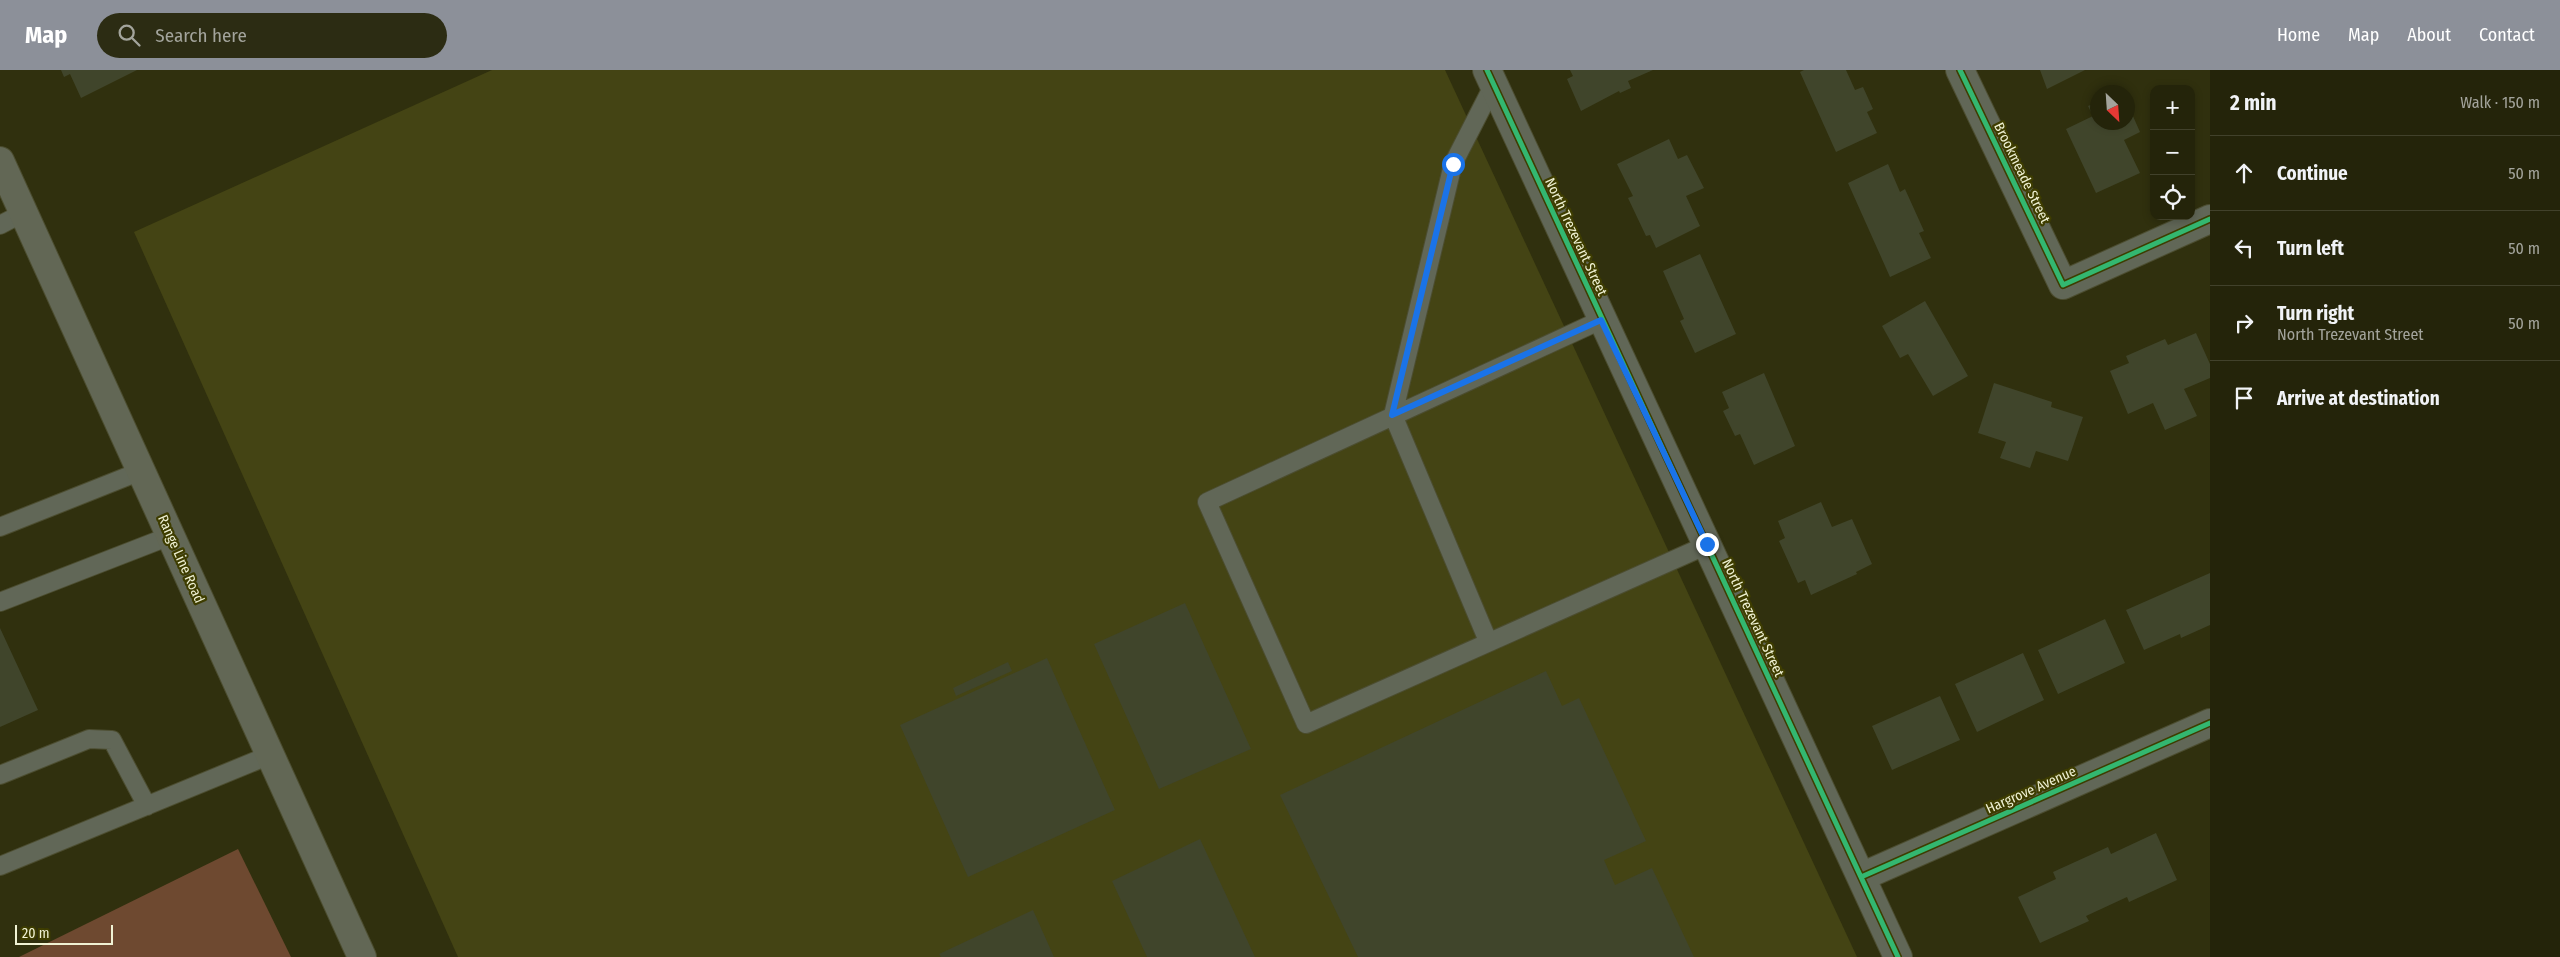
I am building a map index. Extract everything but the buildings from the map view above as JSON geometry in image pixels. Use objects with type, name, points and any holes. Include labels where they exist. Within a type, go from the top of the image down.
[{"type":"main road","name":"Range Line Road","points":[[0,161],[12,219],[141,471],[362,957]]},
{"type":"street","name":"Brookmeade Street","points":[[1960,70],[2063,285],[2210,220]]},
{"type":"street","name":"North Trezevant Street","points":[[1491,77],[1601,320],[1898,957]]},
{"type":"street","name":"Hargrove Avenue","points":[[1861,877],[2210,723]]},
{"type":"lane","points":[[1488,641],[1392,415],[1453,164],[1491,77]]},
{"type":"lane","points":[[1601,320],[1207,502],[1306,724],[1707,544]]},
{"type":"lane","points":[[0,527],[141,471]]},
{"type":"lane","points":[[0,602],[170,536]]},
{"type":"lane","points":[[0,775],[89,738],[112,740],[147,806]]},
{"type":"lane","points":[[0,866],[270,755]]},
{"type":"shaded area","points":[[492,70],[1445,70],[1857,957],[458,957],[134,232]]},
{"type":"shaded area","points":[[238,849],[291,957],[19,957]]},
{"type":"cycle path","points":[[1487,70],[1898,957]]},
{"type":"cycle path","points":[[1960,70],[2063,285],[2210,219]]},
{"type":"cycle path","points":[[1861,877],[2210,723]]},
{"type":"route","points":[[1453,164],[1392,415],[1601,320],[1707,544]]}]
